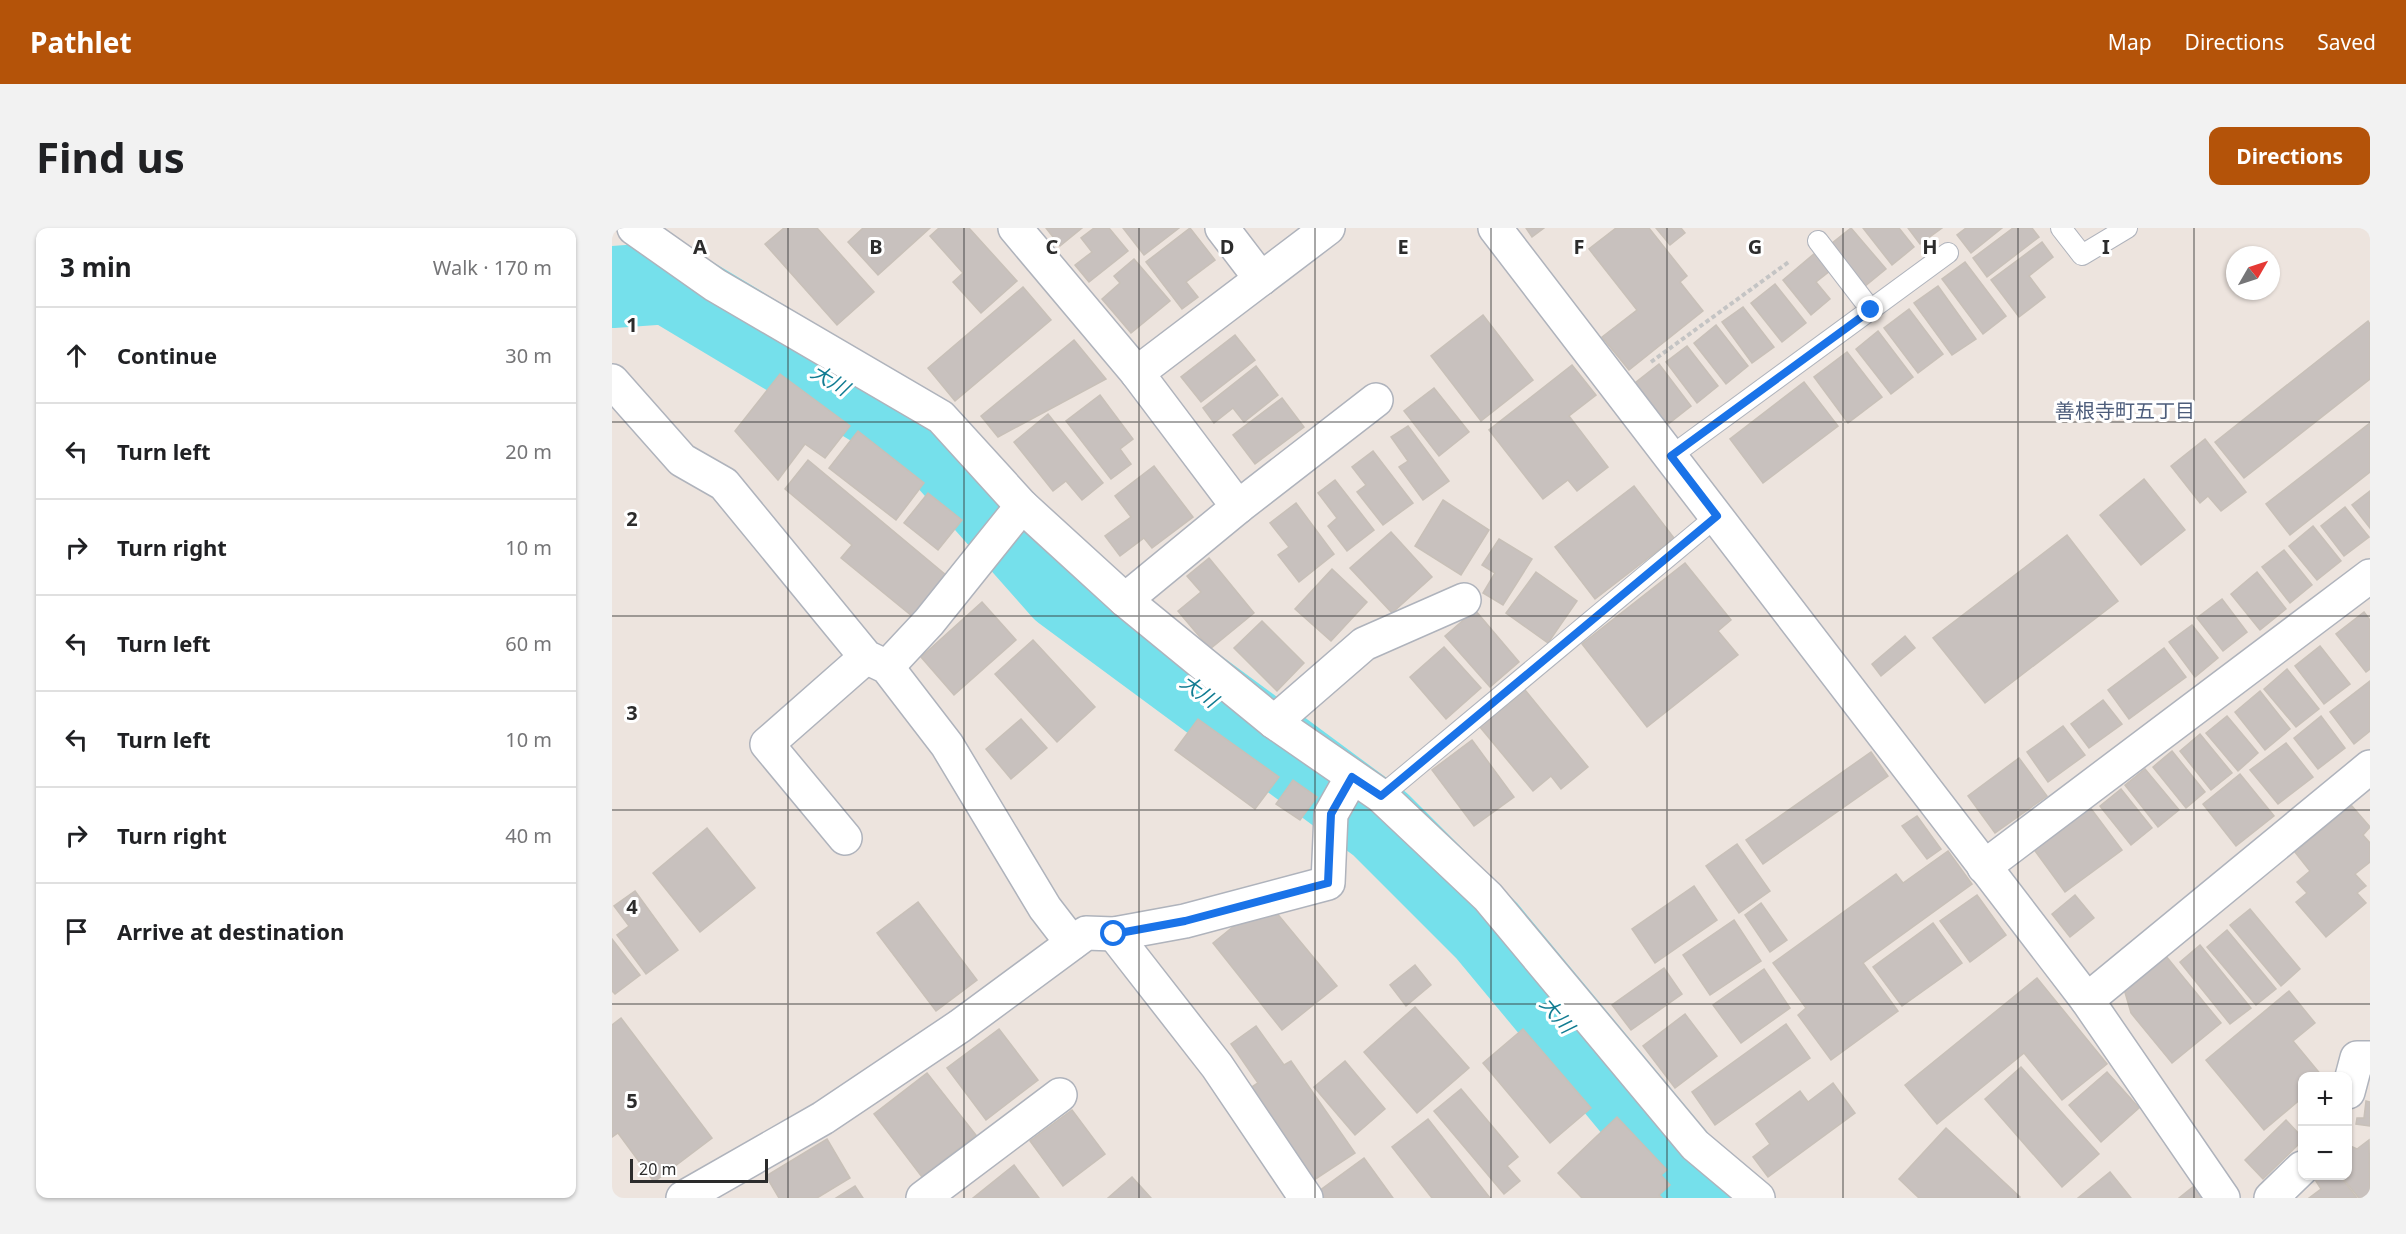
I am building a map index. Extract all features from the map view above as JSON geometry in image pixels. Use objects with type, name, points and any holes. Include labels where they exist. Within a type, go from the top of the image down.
[{"type":"street","points":[[634,228],[715,285],[941,417],[1022,506],[1125,600],[1274,722],[1381,796],[1488,897],[1695,1145],[1758,1198]]},
{"type":"street","points":[[1015,228],[1137,372],[1238,507]]},
{"type":"street","points":[[1222,228],[1261,279]]},
{"type":"street","points":[[1137,372],[1328,228]]},
{"type":"street","points":[[1495,228],[2087,1000],[2223,1198]]},
{"type":"street","points":[[612,381],[682,460],[724,484],[948,745],[1045,908],[1072,943]]},
{"type":"street","points":[[1125,600],[1238,507],[1376,400]]},
{"type":"street","points":[[845,837],[767,744],[929,622],[1022,506]]},
{"type":"street","points":[[1984,867],[2370,576]]},
{"type":"street","points":[[1274,722],[1364,644],[1464,600]]},
{"type":"street","points":[[2087,1000],[2370,767]]},
{"type":"street","points":[[683,1198],[823,1118],[960,1026],[1086,933],[1114,934],[1185,921],[1328,883],[1331,814],[1352,777]]},
{"type":"street","points":[[1114,934],[1217,1066],[1306,1198]]},
{"type":"street","points":[[2352,1077],[2357,1058],[2370,1058]]},
{"type":"street","points":[[923,1198],[1060,1095]]},
{"type":"street","points":[[2271,1198],[2298,1172]]},
{"type":"lane","points":[[2061,228],[2082,255],[2127,228]]},
{"type":"lane","points":[[1818,241],[1871,310]]},
{"type":"lane","points":[[1671,456],[1948,253]]},
{"type":"lane","points":[[1381,796],[1717,516]]},
{"type":"path","points":[[1617,386],[1818,241]]},
{"type":"building","points":[[784,228],[817,228],[874,292],[837,325],[765,244]]},
{"type":"building","points":[[863,228],[930,228],[878,275],[848,242]]},
{"type":"building","points":[[939,228],[969,228],[1017,281],[981,313],[953,282],[963,273],[930,236]]},
{"type":"building","points":[[1046,228],[1082,228],[1060,246]]},
{"type":"building","points":[[1094,228],[1109,228],[1128,251],[1089,282],[1075,265],[1092,252],[1081,238]]},
{"type":"building","points":[[1123,228],[1179,228],[1144,255]]},
{"type":"building","points":[[1190,228],[1215,260],[1186,282],[1198,297],[1182,309],[1146,262]]},
{"type":"building","points":[[1526,228],[1544,228],[1532,237]]},
{"type":"building","points":[[1616,228],[1649,228],[1687,276],[1680,282],[1703,311],[1629,370],[1602,337],[1637,310],[1589,249]]},
{"type":"building","points":[[1656,228],[1681,228],[1685,233],[1670,245]]},
{"type":"building","points":[[1851,228],[1886,269],[1864,287],[1831,244]]},
{"type":"building","points":[[1863,228],[1899,228],[1914,247],[1892,265]]},
{"type":"building","points":[[1908,228],[1942,228],[1920,244]]},
{"type":"building","points":[[1966,228],[2002,228],[1971,253],[1957,235]]},
{"type":"building","points":[[2013,228],[2032,228],[2039,237],[1987,277],[1973,258]]},
{"type":"building","points":[[2042,242],[2053,257],[2029,276],[2045,297],[2019,317],[1991,280]]},
{"type":"building","points":[[1815,253],[1830,271],[1816,282],[1830,299],[1811,315],[1783,280]]},
{"type":"building","points":[[1134,259],[1170,301],[1131,333],[1102,299],[1120,283],[1114,276]]},
{"type":"building","points":[[1965,262],[2006,316],[1983,334],[1942,279]]},
{"type":"building","points":[[1775,284],[1806,323],[1782,342],[1751,303]]},
{"type":"building","points":[[1938,286],[1976,339],[1952,355],[1914,303]]},
{"type":"building","points":[[1023,287],[1051,320],[955,401],[928,368]]},
{"type":"building","points":[[1743,307],[1774,347],[1752,363],[1722,322]]},
{"type":"building","points":[[1909,309],[1943,354],[1918,373],[1884,328]]},
{"type":"building","points":[[1483,315],[1533,380],[1481,421],[1431,356]]},
{"type":"building","points":[[2368,321],[2370,324],[2370,379],[2244,478],[2215,442]]},
{"type":"building","points":[[1716,325],[1748,366],[1726,384],[1694,343]]},
{"type":"building","points":[[1878,331],[1913,377],[1891,394],[1856,349]]},
{"type":"building","points":[[1235,335],[1255,360],[1201,402],[1181,377]]},
{"type":"building","points":[[1074,340],[1106,379],[998,437],[981,416]]},
{"type":"building","points":[[1687,346],[1718,386],[1697,403],[1666,362]]},
{"type":"building","points":[[1847,352],[1882,397],[1848,423],[1814,377]]},
{"type":"building","points":[[1659,364],[1691,406],[1667,425],[1635,383]]},
{"type":"building","points":[[1572,365],[1596,395],[1569,416],[1608,467],[1577,491],[1568,480],[1543,499],[1489,430]]},
{"type":"building","points":[[1256,366],[1278,395],[1244,422],[1233,408],[1214,423],[1203,408]]},
{"type":"building","points":[[780,374],[850,426],[825,458],[805,444],[778,480],[735,431]]},
{"type":"building","points":[[1804,382],[1838,426],[1763,483],[1730,439]]},
{"type":"building","points":[[1434,388],[1469,432],[1439,456],[1404,411]]},
{"type":"building","points":[[1100,395],[1133,439],[1120,449],[1131,464],[1111,479],[1066,421]]},
{"type":"building","points":[[1282,398],[1304,427],[1255,464],[1233,435]]},
{"type":"building","points":[[1048,414],[1103,483],[1082,500],[1066,481],[1053,491],[1014,442]]},
{"type":"building","points":[[2370,423],[2370,472],[2290,535],[2266,504]]},
{"type":"building","points":[[1408,426],[1449,481],[1423,500],[1399,467],[1408,461],[1391,437]]},
{"type":"building","points":[[858,431],[924,483],[896,520],[829,468]]},
{"type":"building","points":[[2205,439],[2246,492],[2221,511],[2208,496],[2200,503],[2171,466]]},
{"type":"building","points":[[1373,451],[1413,503],[1383,525],[1357,492],[1366,485],[1352,467]]},
{"type":"building","points":[[808,460],[952,580],[918,621],[841,558],[852,545],[785,489]]},
{"type":"building","points":[[1154,466],[1193,517],[1152,548],[1144,538],[1120,556],[1105,536],[1131,517],[1115,496]]},
{"type":"building","points":[[2144,479],[2185,530],[2141,565],[2100,515]]},
{"type":"building","points":[[1335,480],[1374,530],[1347,551],[1328,526],[1337,518],[1318,493]]},
{"type":"building","points":[[1634,486],[1674,538],[1595,599],[1555,547]]},
{"type":"building","points":[[2370,491],[2370,528],[2352,505]]},
{"type":"building","points":[[928,493],[962,520],[938,550],[904,523]]},
{"type":"building","points":[[1443,500],[1489,530],[1461,575],[1415,546]]},
{"type":"building","points":[[1296,503],[1334,554],[1299,582],[1278,555],[1289,547],[1270,523]]},
{"type":"building","points":[[2345,507],[2369,537],[2344,556],[2321,526]]},
{"type":"building","points":[[2313,526],[2341,561],[2317,580],[2289,546]]},
{"type":"building","points":[[1391,532],[1432,577],[1392,613],[1350,568]]},
{"type":"building","points":[[2067,535],[2118,601],[1985,703],[1933,638]]},
{"type":"building","points":[[1499,539],[1532,559],[1503,605],[1483,593],[1495,573],[1482,565]]},
{"type":"building","points":[[2284,550],[2312,585],[2290,603],[2262,567]]},
{"type":"building","points":[[1209,558],[1254,613],[1210,649],[1178,611],[1201,592],[1187,576]]},
{"type":"building","points":[[1685,563],[1731,620],[1718,631],[1738,655],[1647,727],[1582,644]]},
{"type":"building","points":[[1332,569],[1367,602],[1331,641],[1295,609]]},
{"type":"building","points":[[1536,572],[1577,601],[1548,643],[1506,613]]},
{"type":"building","points":[[2257,572],[2286,609],[2260,630],[2231,594]]},
{"type":"building","points":[[2222,599],[2247,632],[2223,651],[2197,618]]},
{"type":"building","points":[[982,602],[1016,640],[954,695],[921,657]]},
{"type":"building","points":[[1475,610],[1519,662],[1490,687],[1445,636]]},
{"type":"building","points":[[2364,612],[2370,620],[2370,669],[2366,672],[2336,634]]},
{"type":"building","points":[[1262,621],[1304,663],[1277,691],[1234,648]]},
{"type":"building","points":[[2192,625],[2218,658],[2195,677],[2169,642]]},
{"type":"building","points":[[1905,636],[1915,648],[1881,676],[1872,664]]},
{"type":"building","points":[[1033,640],[1095,707],[1057,742],[995,674]]},
{"type":"building","points":[[2320,646],[2350,684],[2324,704],[2295,666]]},
{"type":"building","points":[[1444,647],[1481,688],[1446,719],[1410,677]]},
{"type":"building","points":[[2164,648],[2186,677],[2129,719],[2108,690]]},
{"type":"building","points":[[2287,669],[2319,709],[2296,727],[2264,689]]},
{"type":"building","points":[[2370,681],[2370,731],[2354,744],[2330,712]]},
{"type":"building","points":[[1525,690],[1588,767],[1561,789],[1551,776],[1533,791],[1480,727]]},
{"type":"building","points":[[2260,691],[2290,729],[2265,750],[2235,712]]},
{"type":"building","points":[[2103,700],[2122,724],[2089,748],[2071,724]]},
{"type":"building","points":[[2227,716],[2258,753],[2238,771],[2206,733]]},
{"type":"building","points":[[2321,716],[2345,748],[2318,769],[2294,738]]},
{"type":"building","points":[[1021,719],[1047,748],[1011,779],[986,749]]},
{"type":"building","points":[[1198,719],[1279,777],[1255,809],[1175,750]]},
{"type":"building","points":[[2063,726],[2085,755],[2048,782],[2027,752]]},
{"type":"building","points":[[2200,734],[2232,773],[2211,790],[2180,751]]},
{"type":"building","points":[[1472,740],[1514,797],[1474,826],[1432,770]]},
{"type":"building","points":[[2286,743],[2313,777],[2278,804],[2250,770]]},
{"type":"building","points":[[2172,751],[2205,792],[2186,808],[2153,767]]},
{"type":"building","points":[[1871,752],[1888,776],[1763,864],[1746,840]]},
{"type":"building","points":[[2019,758],[2047,796],[1995,833],[1968,796]]},
{"type":"building","points":[[2145,769],[2179,810],[2158,827],[2125,785]]},
{"type":"building","points":[[2240,774],[2274,816],[2236,846],[2203,804]]},
{"type":"building","points":[[1293,780],[1317,797],[1300,820],[1276,804]]},
{"type":"building","points":[[2121,789],[2152,828],[2131,845],[2100,806]]},
{"type":"building","points":[[2351,805],[2370,827],[2363,835],[2370,843],[2370,862],[2355,874],[2366,886],[2357,893],[2366,903],[2326,937],[2296,902],[2307,893],[2297,882],[2310,871],[2295,852]]},
{"type":"building","points":[[2089,806],[2122,850],[2065,892],[2033,848]]},
{"type":"building","points":[[1917,816],[1941,849],[1927,859],[1902,826]]},
{"type":"building","points":[[707,828],[755,888],[700,932],[653,873]]},
{"type":"building","points":[[1737,844],[1770,891],[1739,913],[1706,866]]},
{"type":"building","points":[[1948,851],[1972,884],[1863,963],[1898,1011],[1831,1060],[1798,1015],[1806,1008],[1773,963],[1896,874],[1903,883]]},
{"type":"building","points":[[1694,886],[1717,920],[1655,963],[1632,929]]},
{"type":"building","points":[[635,891],[678,950],[646,974],[617,935],[629,926],[614,906]]},
{"type":"building","points":[[1977,895],[2006,935],[1970,962],[1940,921]]},
{"type":"building","points":[[2075,895],[2094,918],[2070,937],[2052,914]]},
{"type":"building","points":[[1266,900],[1337,986],[1282,1030],[1213,943]]},
{"type":"building","points":[[918,902],[977,980],[936,1011],[877,933]]},
{"type":"building","points":[[1761,903],[1787,940],[1770,952],[1745,915]]},
{"type":"building","points":[[2250,909],[2300,969],[2281,986],[2230,925]]},
{"type":"building","points":[[1734,920],[1761,961],[1710,995],[1683,955]]},
{"type":"building","points":[[1933,923],[1962,963],[1902,1006],[1873,967]]},
{"type":"building","points":[[2227,930],[2276,989],[2256,1005],[2207,947]]},
{"type":"building","points":[[612,939],[640,975],[615,994],[612,991]]},
{"type":"building","points":[[2200,945],[2251,1008],[2230,1024],[2180,962]]},
{"type":"building","points":[[2165,955],[2221,1023],[2172,1063],[2131,1013],[2124,989]]},
{"type":"building","points":[[1415,965],[1431,985],[1406,1006],[1390,985]]},
{"type":"building","points":[[1664,968],[1682,994],[1631,1030],[1612,1005]]},
{"type":"building","points":[[1764,969],[1790,1008],[1741,1043],[1713,1005]]},
{"type":"building","points":[[2037,978],[2107,1064],[2062,1100],[2024,1053],[1937,1124],[1905,1085]]},
{"type":"building","points":[[2289,991],[2315,1023],[2293,1041],[2319,1072],[2298,1072],[2298,1101],[2264,1130],[2206,1060]]},
{"type":"building","points":[[1415,1007],[1469,1068],[1417,1113],[1364,1052]]},
{"type":"building","points":[[1685,1014],[1717,1056],[1675,1088],[1643,1046]]},
{"type":"building","points":[[621,1018],[712,1138],[654,1182],[618,1133],[612,1137],[612,1025]]},
{"type":"building","points":[[1786,1024],[1810,1058],[1715,1125],[1692,1092]]},
{"type":"building","points":[[1256,1026],[1284,1065],[1291,1061],[1355,1153],[1308,1184],[1244,1092],[1258,1083],[1231,1044]]},
{"type":"building","points":[[999,1029],[1038,1080],[986,1120],[947,1068]]},
{"type":"building","points":[[1523,1029],[1591,1108],[1550,1143],[1483,1063]]},
{"type":"building","points":[[1345,1061],[1385,1109],[1355,1135],[1314,1087]]},
{"type":"building","points":[[2021,1067],[2099,1154],[2062,1187],[1985,1099]]},
{"type":"building","points":[[2107,1072],[2139,1108],[2101,1142],[2069,1105]]},
{"type":"building","points":[[927,1073],[976,1135],[922,1177],[874,1114]]},
{"type":"building","points":[[1833,1083],[1855,1113],[1768,1177],[1753,1157],[1770,1144],[1756,1124],[1800,1091],[1808,1102]]},
{"type":"building","points":[[1461,1089],[1518,1157],[1507,1166],[1520,1181],[1504,1194],[1434,1111]]},
{"type":"building","points":[[2366,1101],[2370,1102],[2370,1126],[2356,1124],[2357,1118],[2364,1118]]},
{"type":"building","points":[[1072,1110],[1105,1154],[1063,1186],[1030,1141]]},
{"type":"building","points":[[1617,1117],[1667,1170],[1661,1175],[1670,1185],[1659,1195],[1662,1198],[1582,1198],[1558,1173]]},
{"type":"building","points":[[1428,1119],[1490,1198],[1432,1198],[1392,1147]]},
{"type":"building","points":[[2286,1120],[2298,1133],[2298,1145],[2263,1179],[2245,1160]]},
{"type":"building","points":[[1946,1128],[2020,1197],[1919,1198],[1899,1179]]},
{"type":"building","points":[[827,1139],[850,1178],[817,1198],[779,1198],[766,1176]]},
{"type":"building","points":[[2369,1140],[2370,1198],[2359,1198],[2344,1180],[2352,1180],[2352,1147],[2357,1149]]},
{"type":"building","points":[[1364,1158],[1393,1198],[1324,1198],[1319,1191]]},
{"type":"building","points":[[1014,1165],[1039,1198],[973,1198]]},
{"type":"building","points":[[2110,1172],[2131,1198],[2078,1198]]},
{"type":"building","points":[[1132,1177],[1151,1198],[1108,1198]]},
{"type":"building","points":[[2315,1180],[2343,1180],[2357,1198],[2309,1198],[2321,1189]]},
{"type":"building","points":[[855,1186],[863,1198],[836,1198]]},
{"type":"building","points":[[2194,1186],[2203,1198],[2179,1198]]},
{"type":"waterway","name":"大川","points":[[612,287],[668,283],[931,441],[1063,590],[1380,824],[1487,931],[1687,1172],[1720,1198]]},
{"type":"district","name":"善根寺町五丁目","points":[[2125,411]]},
{"type":"route","points":[[1114,934],[1185,921],[1328,883],[1331,814],[1352,777],[1381,796],[1717,516],[1671,456],[1871,310]]}]
